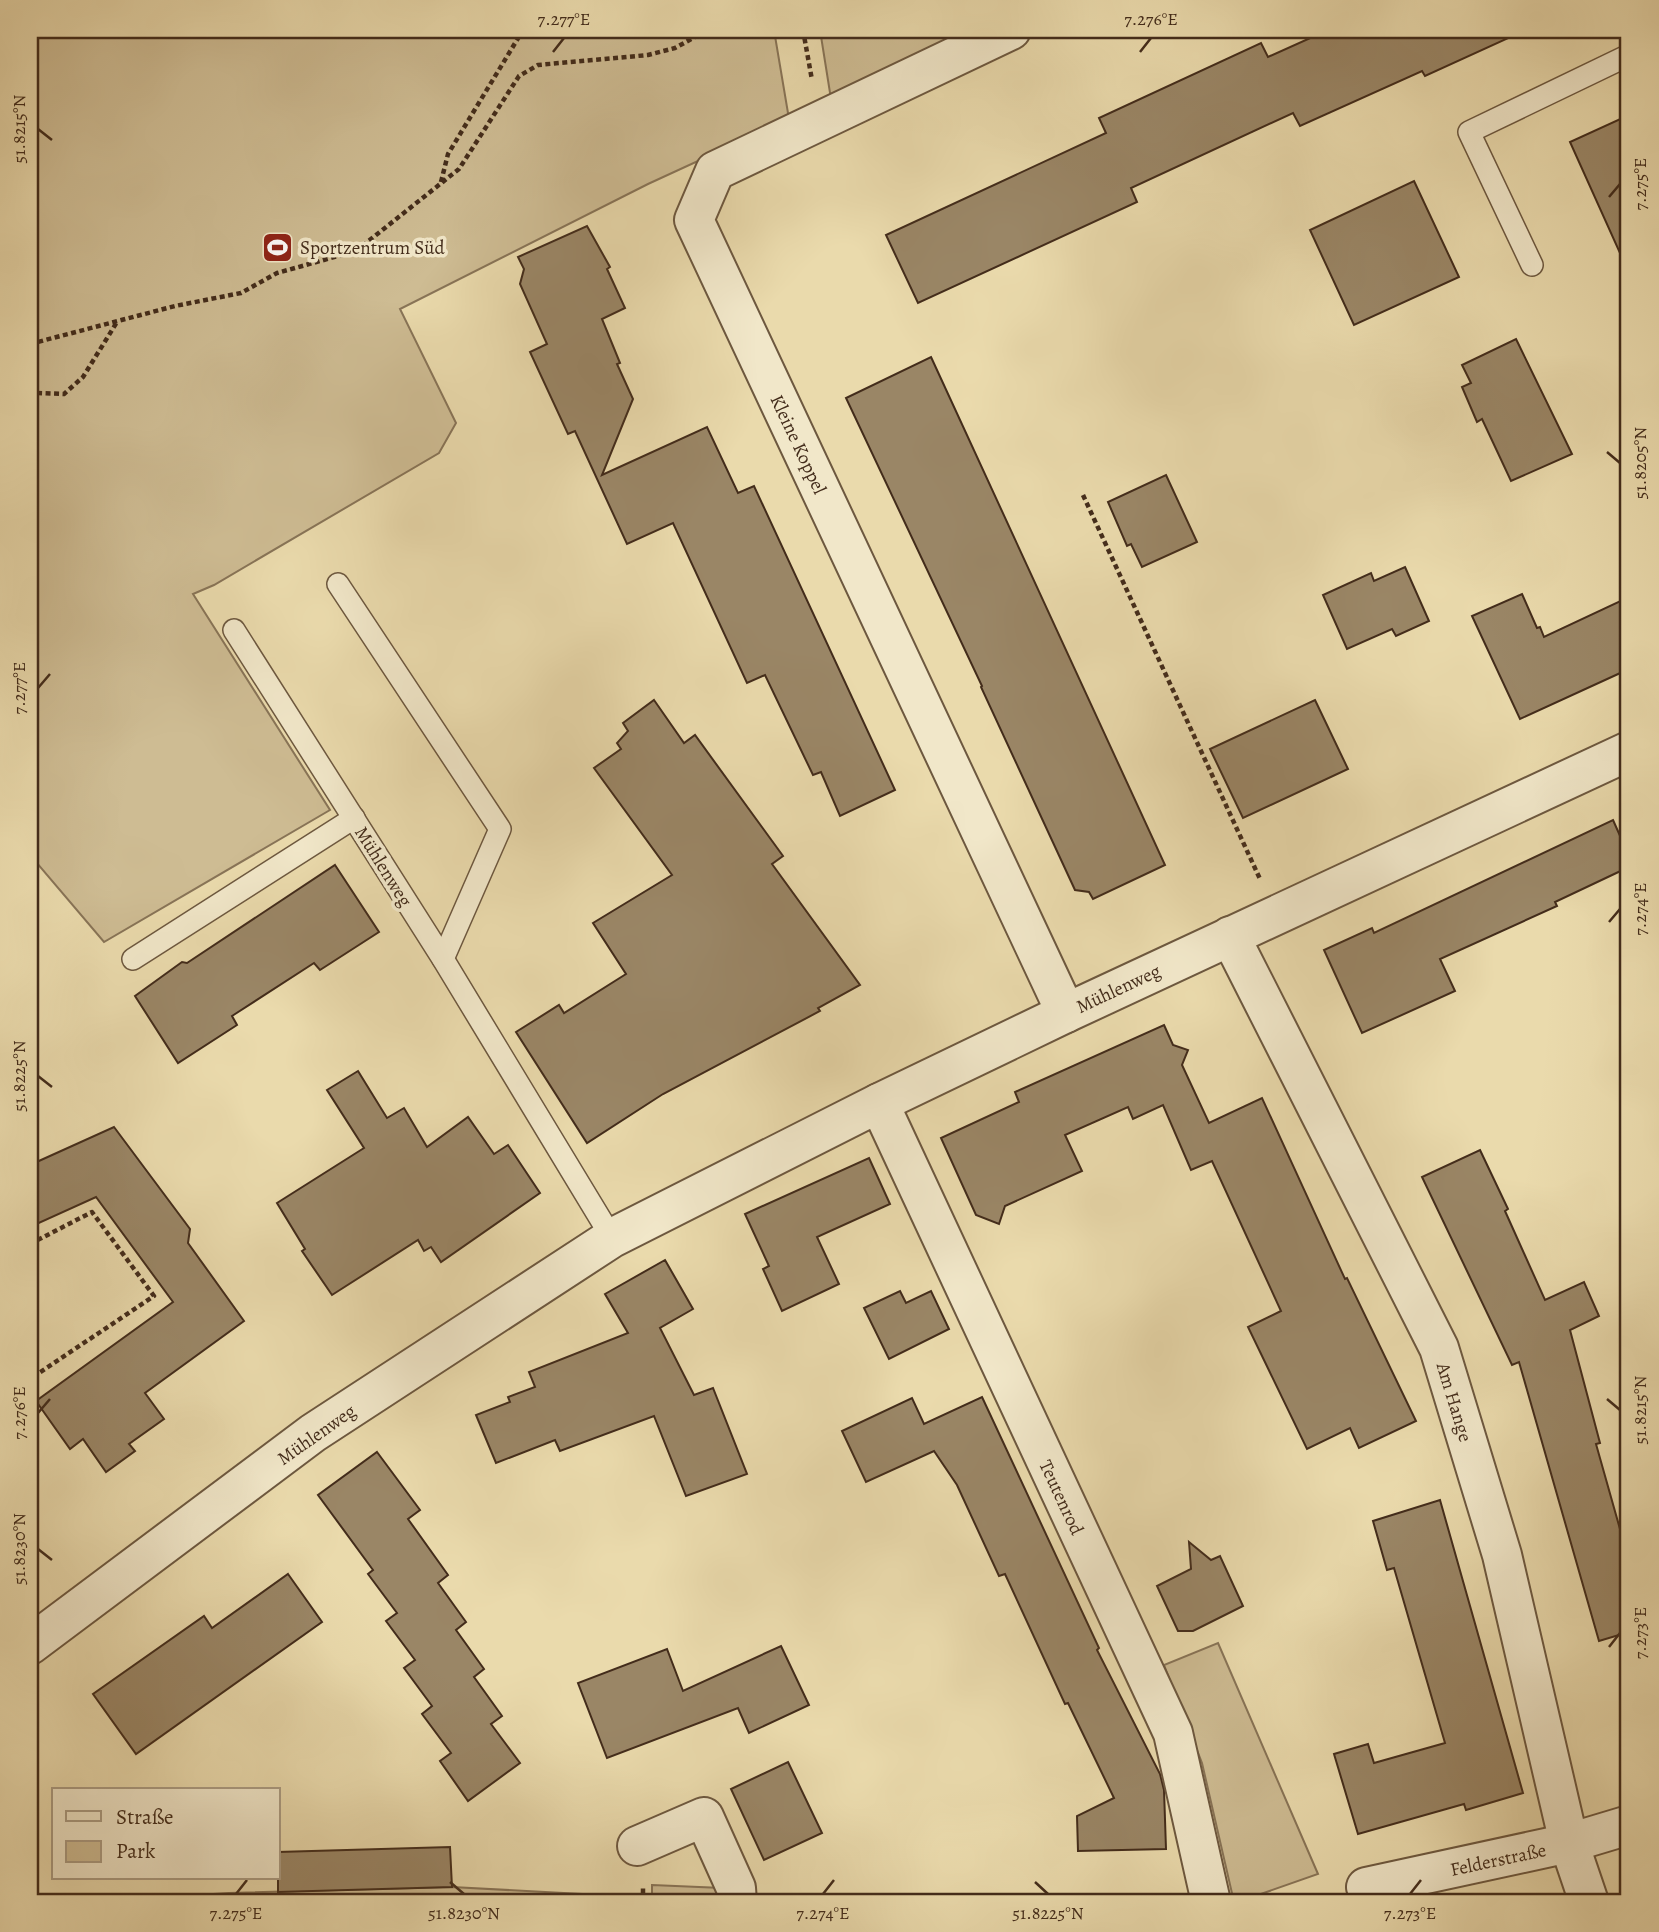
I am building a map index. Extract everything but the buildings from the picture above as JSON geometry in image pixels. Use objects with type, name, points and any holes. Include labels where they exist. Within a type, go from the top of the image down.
[{"type":"street","name":"Kleine Koppel","points":[[1011,30],[715,171],[694,220],[1066,1013]]},
{"type":"street","name":"Mühlenweg","points":[[30,1645],[313,1433],[612,1238],[879,1103],[1066,1013],[1629,751]]},
{"type":"street","name":"Am Hange","points":[[1230,936],[1439,1348],[1502,1555],[1569,1843],[1589,1902]]},
{"type":"street","name":"Teutenrod","points":[[879,1103],[1173,1733],[1211,1902]]},
{"type":"street","points":[[637,1846],[704,1817],[736,1888],[737,1902]]},
{"type":"street","name":"Felderstraße","points":[[1366,1887],[1569,1843],[1629,1825]]},
{"type":"lane","points":[[1532,265],[1469,132],[1629,55]]},
{"type":"lane","points":[[338,584],[500,829],[443,959]]},
{"type":"lane","name":"Mühlenweg","points":[[234,630],[443,959],[612,1238]]},
{"type":"lane","name":"Mühlenweg","points":[[133,959],[354,818]]},
{"type":"path","points":[[441,183],[448,154],[523,30]]},
{"type":"path","points":[[30,344],[241,292],[277,272],[356,251],[459,169],[519,76],[538,65],[648,55],[676,48],[702,30]]},
{"type":"path","points":[[30,388],[38,393],[64,394],[83,377],[117,321]]},
{"type":"path","points":[[1083,495],[1276,915]]},
{"type":"path","points":[[30,1244],[92,1212],[154,1296],[30,1378]]},
{"type":"green space","name":"Sportzentrum Süd","points":[[30,30],[774,30],[789,119],[648,184],[400,309],[456,423],[439,453],[214,585],[193,594],[330,810],[104,942],[30,855]]},
{"type":"green space","points":[[820,30],[974,30],[831,99]]},
{"type":"green space","points":[[1218,1643],[1318,1874],[1238,1902],[1234,1902],[1202,1763],[1164,1665]]},
{"type":"green space","points":[[652,1885],[722,1888],[722,1902],[652,1902]]},
{"type":"green space","points":[[452,1887],[619,1896],[619,1902],[86,1902],[229,1893]]},
{"type":"place","name":"Sportzentrum Süd","points":[[277,247]]}]
